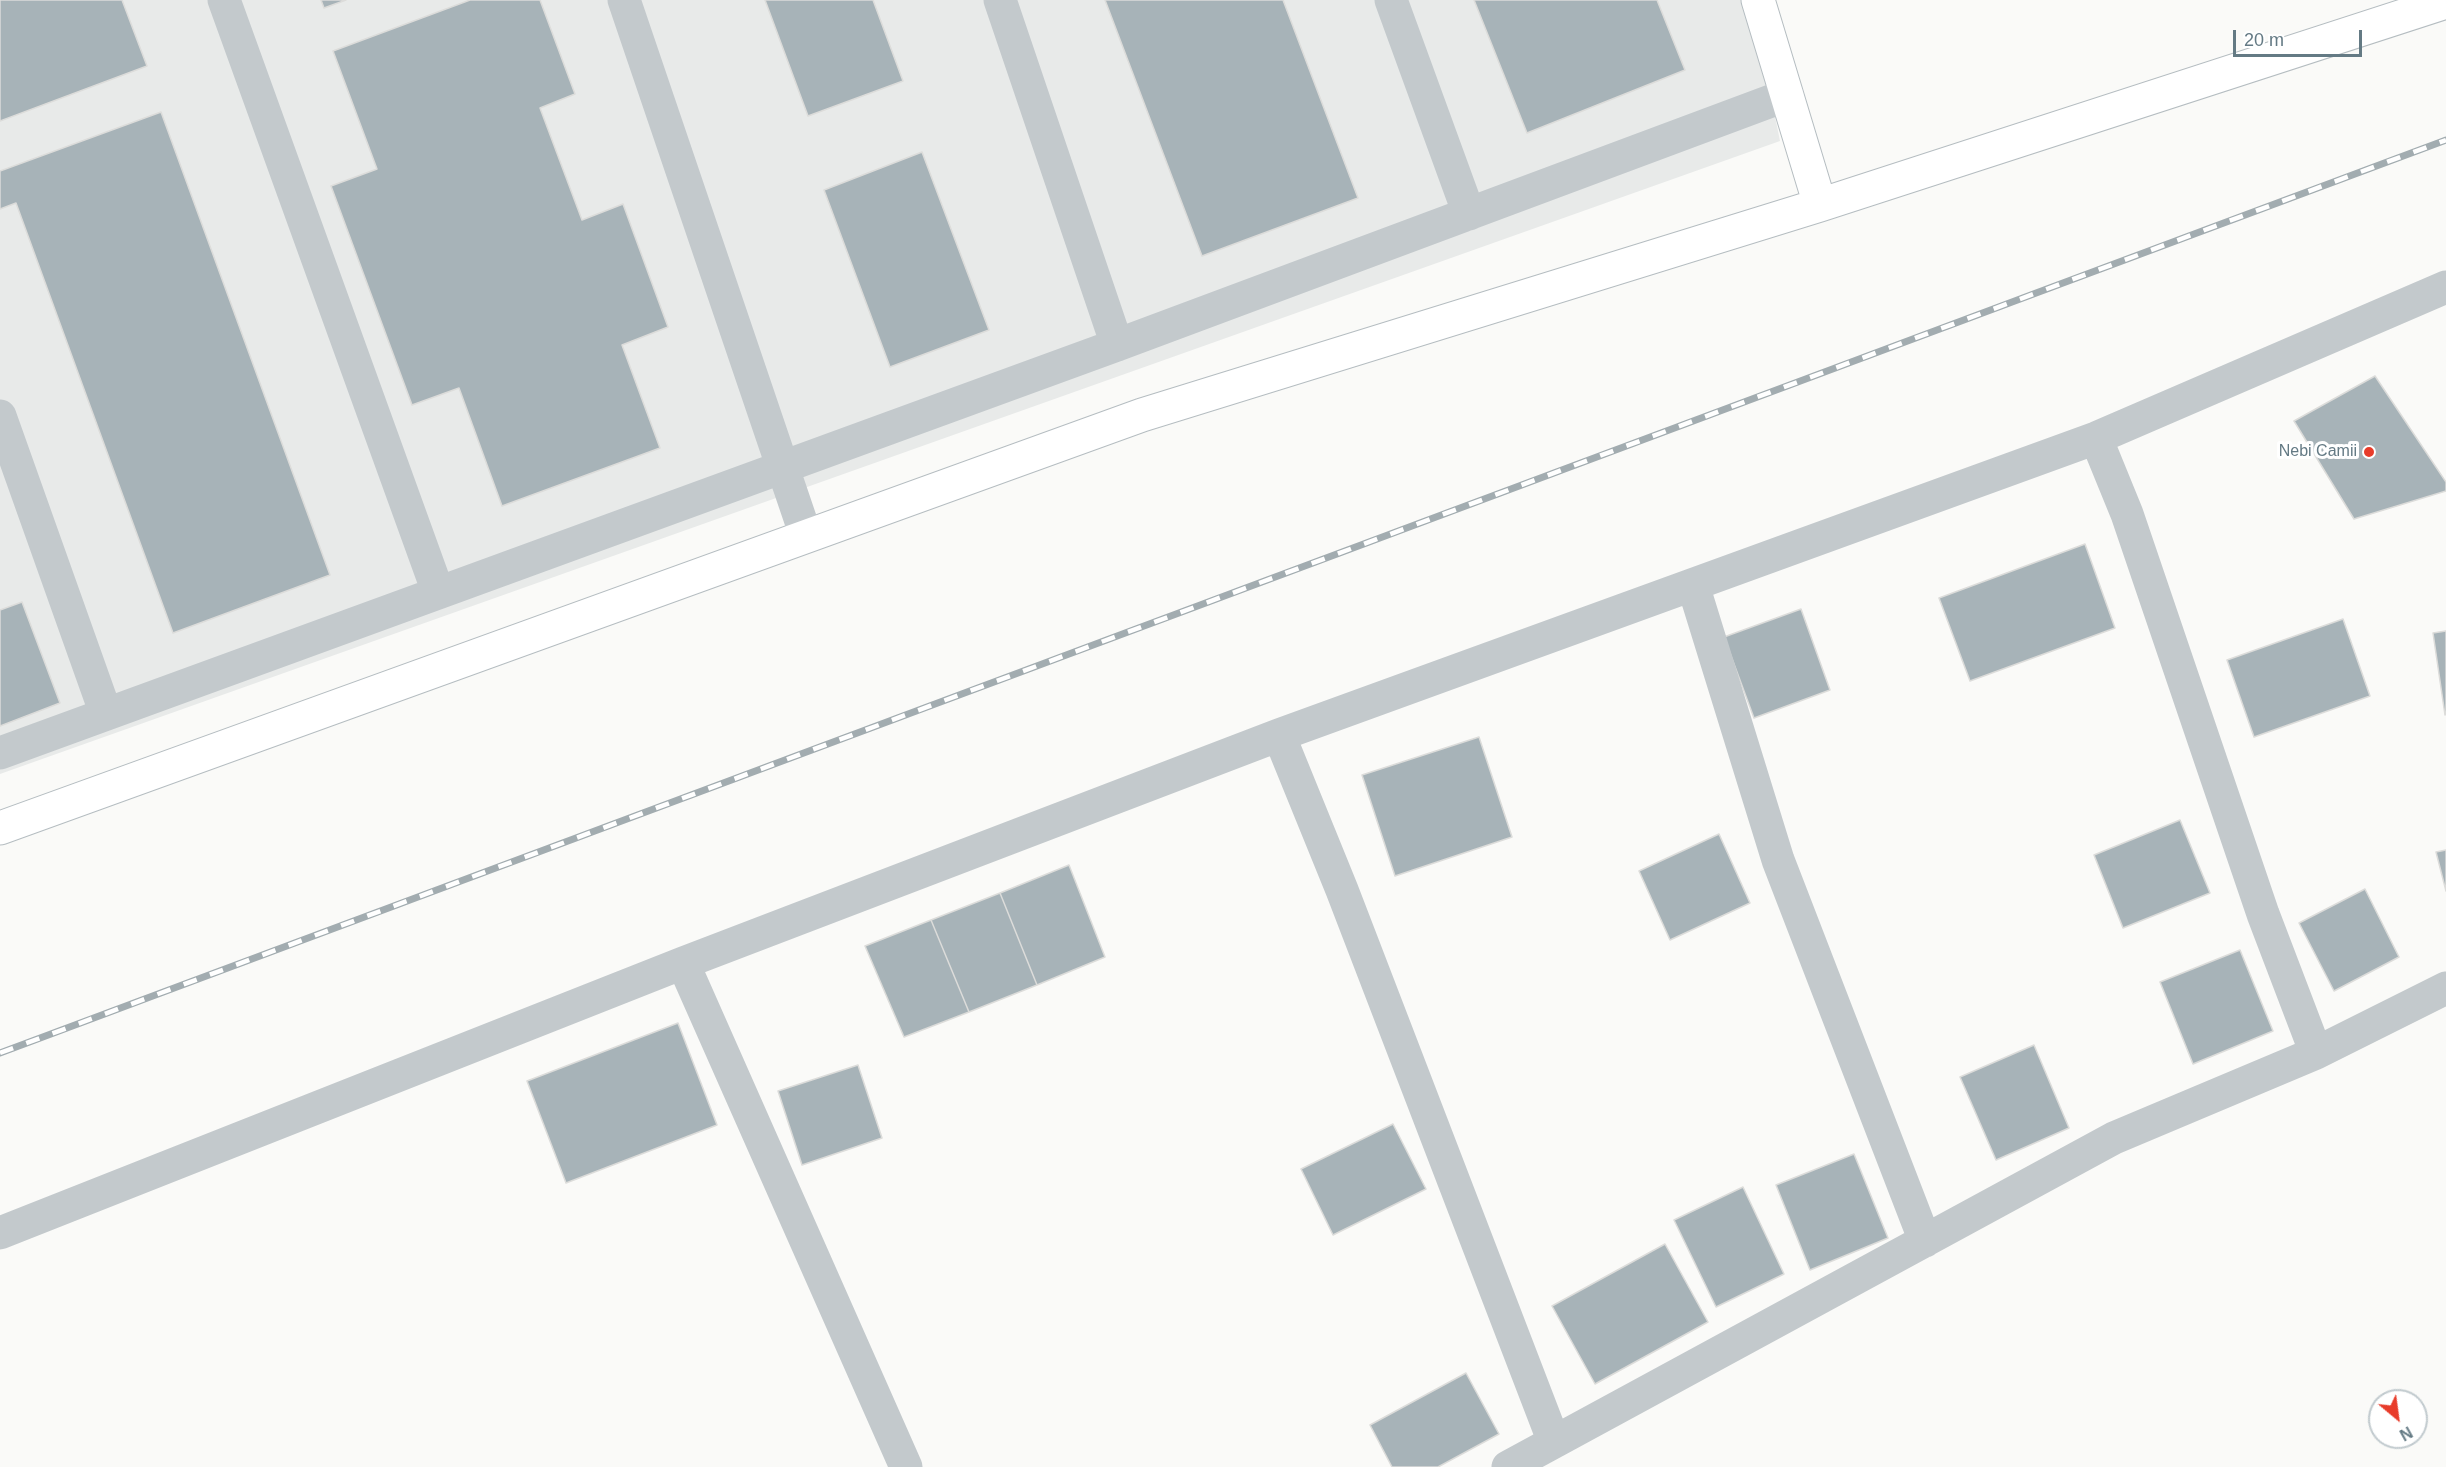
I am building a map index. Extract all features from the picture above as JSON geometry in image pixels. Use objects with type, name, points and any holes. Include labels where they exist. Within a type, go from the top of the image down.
[{"type":"street","points":[[224,0],[438,592]]},
{"type":"street","points":[[624,0],[806,536]]},
{"type":"street","points":[[1000,0],[1117,345]]},
{"type":"street","points":[[1390,0],[1469,214]]},
{"type":"street","points":[[1758,0],[1820,205]]},
{"type":"street","points":[[0,828],[1142,415],[1820,205],[2446,2]]},
{"type":"street","points":[[0,753],[1117,345],[1787,95]]},
{"type":"street","points":[[0,1233],[683,963],[1279,735],[2096,438],[2446,287]]},
{"type":"street","points":[[0,416],[106,714]]},
{"type":"street","points":[[2096,438],[2127,514],[2264,914],[2316,1053]]},
{"type":"street","points":[[1693,585],[1778,860],[1925,1241]]},
{"type":"street","points":[[1279,735],[1342,890],[1554,1442]]},
{"type":"street","points":[[683,963],[906,1467]]},
{"type":"street","points":[[1508,1467],[2114,1138],[2316,1053],[2446,988]]},
{"type":"shaded area","points":[[0,0],[1751,0],[1780,141],[0,774]]},
{"type":"building","points":[[0,0],[122,0],[147,66],[0,121]]},
{"type":"building","points":[[321,0],[346,0],[324,8]]},
{"type":"building","points":[[470,0],[540,0],[575,94],[540,108],[582,220],[623,204],[668,327],[622,345],[660,448],[502,506],[459,388],[412,405],[331,186],[377,169],[333,51]]},
{"type":"building","points":[[765,0],[873,0],[903,81],[808,116]]},
{"type":"building","points":[[1105,0],[1283,0],[1358,198],[1202,256]]},
{"type":"building","points":[[1474,0],[1657,0],[1685,70],[1527,133]]},
{"type":"building","points":[[161,112],[330,575],[173,633],[16,203],[0,209],[0,171]]},
{"type":"building","points":[[922,152],[989,330],[890,367],[824,190]]},
{"type":"building","name":"Nebi Camii","points":[[2375,376],[2446,482],[2446,491],[2354,519],[2294,421]]},
{"type":"building","points":[[2085,544],[2115,628],[1970,681],[1939,598]]},
{"type":"building","points":[[22,602],[60,703],[0,726],[0,610]]},
{"type":"building","points":[[1801,609],[1830,690],[1754,718],[1724,637]]},
{"type":"building","points":[[2343,619],[2370,696],[2254,737],[2227,660]]},
{"type":"building","points":[[2446,631],[2446,714],[2445,715],[2433,633]]},
{"type":"building","points":[[1479,737],[1512,837],[1395,876],[1362,775]]},
{"type":"building","points":[[2180,820],[2210,893],[2123,928],[2094,855]]},
{"type":"building","points":[[1719,834],[1750,903],[1670,940],[1639,871]]},
{"type":"building","points":[[2446,850],[2446,891],[2436,852]]},
{"type":"building","points":[[1069,865],[1105,957],[1037,985],[1000,893]]},
{"type":"building","points":[[2365,889],[2399,957],[2334,991],[2299,923]]},
{"type":"building","points":[[1000,893],[1037,985],[969,1012],[931,920]]},
{"type":"building","points":[[931,920],[969,1012],[904,1037],[865,946]]},
{"type":"building","points":[[2240,950],[2273,1031],[2193,1064],[2160,982]]},
{"type":"building","points":[[678,1023],[717,1125],[566,1183],[527,1081]]},
{"type":"building","points":[[2034,1045],[2069,1128],[1996,1160],[1960,1077]]},
{"type":"building","points":[[858,1065],[882,1138],[802,1165],[778,1091]]},
{"type":"building","points":[[1393,1124],[1426,1189],[1333,1235],[1301,1169]]},
{"type":"building","points":[[1854,1154],[1888,1238],[1810,1270],[1776,1185]]},
{"type":"building","points":[[1743,1187],[1784,1274],[1716,1307],[1674,1220]]},
{"type":"building","points":[[1665,1244],[1708,1322],[1595,1384],[1552,1306]]},
{"type":"building","points":[[1466,1373],[1499,1434],[1438,1467],[1392,1467],[1370,1425]]},
{"type":"railway","points":[[0,1053],[2446,140]]},
{"type":"place","name":"Nebi Camii","points":[[2369,452]]}]
